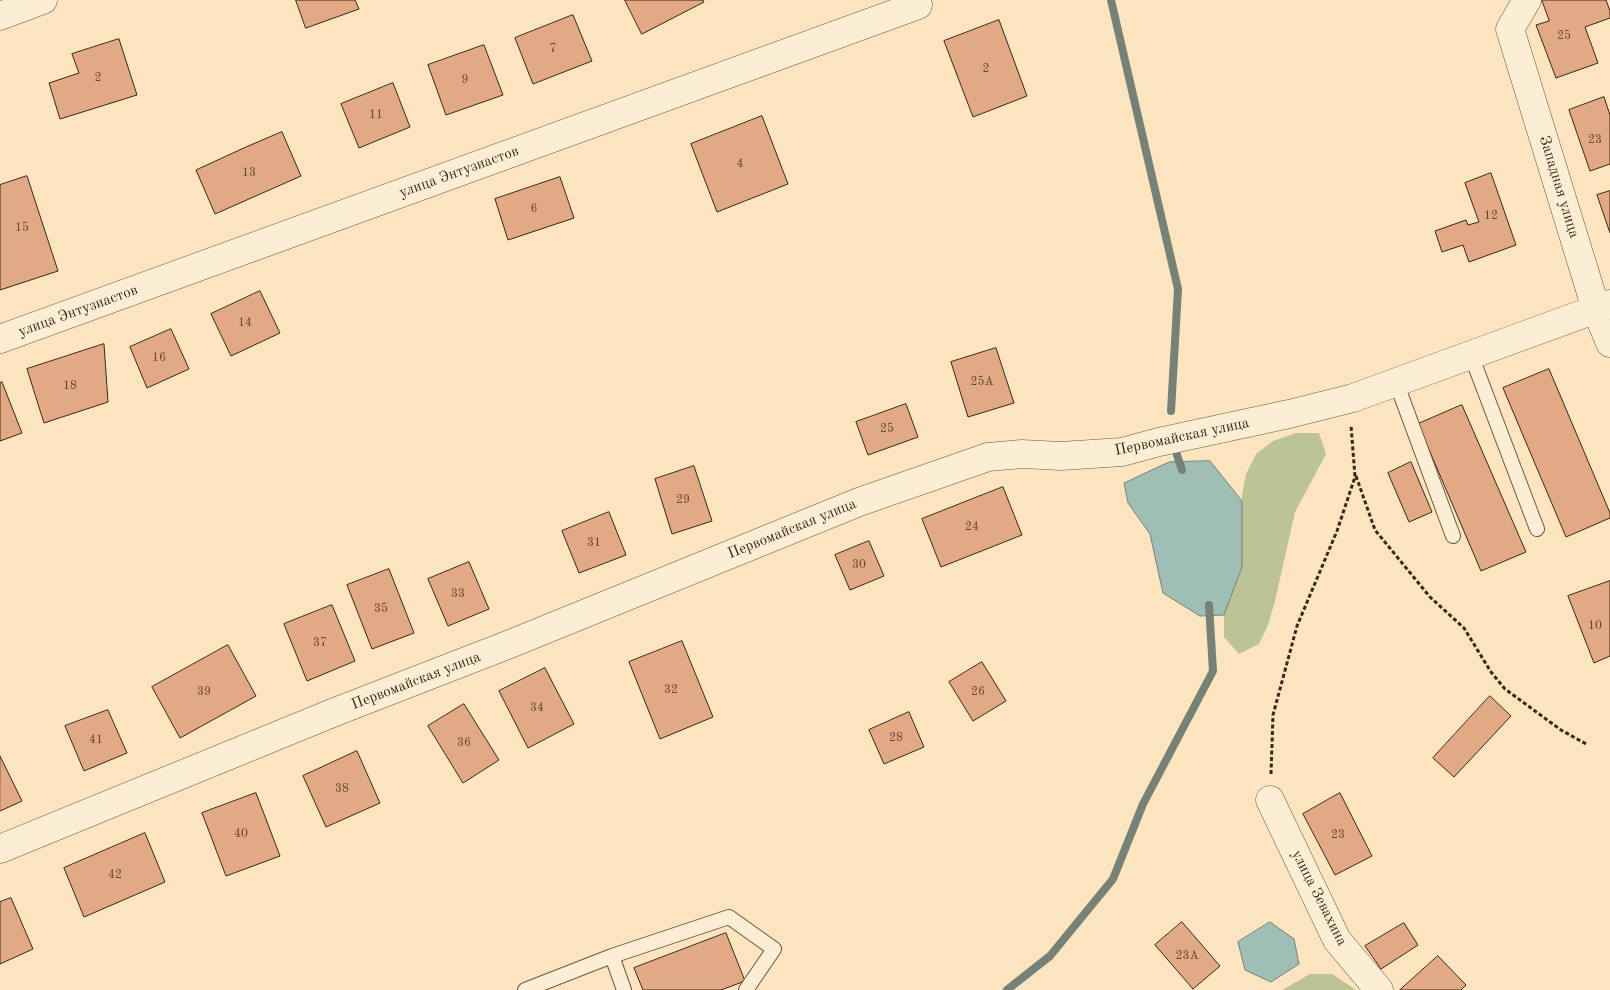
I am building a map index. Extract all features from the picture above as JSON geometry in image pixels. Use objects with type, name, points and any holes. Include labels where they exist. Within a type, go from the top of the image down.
[{"type":"street","points":[[0,16],[43,0]]},
{"type":"street","name":"Западная улица","points":[[1527,0],[1510,29],[1603,306],[1610,344]]},
{"type":"street","name":"улица Энтузиастов","points":[[0,340],[918,5]]},
{"type":"street","name":"Первомайская улица","points":[[0,849],[335,712],[510,644],[859,502],[988,457],[1022,454],[1061,456],[1122,452],[1159,442],[1289,414],[1353,398],[1603,306]]},
{"type":"street","name":"улица Зевахина","points":[[1270,800],[1337,940],[1379,990]]},
{"type":"lane","points":[[1470,355],[1537,529]]},
{"type":"lane","points":[[1396,382],[1453,536]]},
{"type":"lane","points":[[526,990],[612,956],[729,917],[774,949],[746,990]]},
{"type":"lane","points":[[612,956],[624,990]]},
{"type":"path","points":[[1270,800],[1272,715],[1297,626],[1337,531],[1355,477],[1350,414],[1353,398]]},
{"type":"path","points":[[1355,471],[1375,530],[1430,597],[1464,628],[1491,672],[1506,689],[1561,730],[1588,745]]},
{"type":"green space","points":[[1296,433],[1319,433],[1326,454],[1295,512],[1268,625],[1259,644],[1239,654],[1224,637],[1224,615],[1242,567],[1242,495],[1246,474],[1256,454],[1273,441]]},
{"type":"green space","points":[[1310,974],[1332,974],[1356,990],[1282,990]]},
{"type":"water","points":[[1210,461],[1242,501],[1242,567],[1224,615],[1200,616],[1163,593],[1150,534],[1128,503],[1124,483],[1169,462]]},
{"type":"water","points":[[1270,922],[1294,939],[1299,964],[1271,982],[1245,970],[1238,942]]},
{"type":"building","points":[[296,0],[355,0],[359,9],[306,28]]},
{"type":"building","points":[[625,0],[703,0],[704,2],[642,34]]},
{"type":"building","points":[[1542,0],[1606,0],[1610,11],[1610,18],[1585,27],[1598,63],[1556,78],[1536,25],[1549,21]]},
{"type":"building","points":[[573,15],[592,61],[533,84],[515,38]]},
{"type":"building","points":[[999,20],[1027,96],[973,117],[944,41]]},
{"type":"building","points":[[119,39],[137,95],[60,119],[49,83],[79,73],[72,54]]},
{"type":"building","points":[[484,45],[503,95],[446,115],[428,65]]},
{"type":"building","points":[[393,83],[410,127],[359,148],[341,104]]},
{"type":"building","points":[[1604,97],[1610,115],[1610,164],[1590,171],[1569,110]]},
{"type":"building","points":[[762,116],[788,184],[717,212],[691,144]]},
{"type":"building","points":[[282,132],[301,176],[215,214],[196,170]]},
{"type":"building","points":[[1491,173],[1516,245],[1469,262],[1463,245],[1442,252],[1435,231],[1466,220],[1468,225],[1479,222],[1465,183]]},
{"type":"building","points":[[27,176],[58,271],[0,290],[0,185]]},
{"type":"building","points":[[560,177],[574,218],[508,240],[495,199]]},
{"type":"building","points":[[1610,191],[1610,233],[1597,195]]},
{"type":"building","points":[[260,291],[280,333],[231,356],[211,314]]},
{"type":"building","points":[[171,329],[189,369],[147,388],[130,347]]},
{"type":"building","points":[[104,344],[108,402],[44,423],[27,369]]},
{"type":"building","points":[[996,348],[1014,403],[968,417],[951,362]]},
{"type":"building","points":[[1549,369],[1610,513],[1610,518],[1566,537],[1503,388]]},
{"type":"building","points":[[2,382],[22,433],[0,441],[0,383]]},
{"type":"building","points":[[906,404],[918,437],[868,455],[856,422]]},
{"type":"building","points":[[1462,405],[1526,552],[1481,571],[1418,424]]},
{"type":"building","points":[[1411,462],[1432,512],[1409,522],[1388,473]]},
{"type":"building","points":[[694,466],[712,521],[672,534],[655,479]]},
{"type":"building","points":[[1003,487],[1022,535],[941,567],[922,519]]},
{"type":"building","points":[[609,512],[626,555],[579,573],[562,531]]},
{"type":"building","points":[[869,541],[884,576],[850,590],[835,555]]},
{"type":"building","points":[[469,562],[489,609],[448,626],[428,579]]},
{"type":"building","points":[[389,569],[414,633],[372,649],[347,585]]},
{"type":"building","points":[[1610,581],[1610,656],[1594,663],[1568,596]]},
{"type":"building","points":[[332,605],[355,661],[307,681],[284,624]]},
{"type":"building","points":[[682,641],[713,717],[660,739],[629,662]]},
{"type":"building","points":[[228,645],[256,696],[180,738],[152,687]]},
{"type":"building","points":[[982,662],[1006,701],[973,721],[949,682]]},
{"type":"building","points":[[545,668],[574,724],[528,748],[499,691]]},
{"type":"building","points":[[1490,696],[1511,716],[1454,777],[1433,758]]},
{"type":"building","points":[[464,704],[499,760],[463,783],[428,726]]},
{"type":"building","points":[[108,710],[127,753],[84,771],[65,726]]},
{"type":"building","points":[[909,712],[924,747],[884,764],[869,730]]},
{"type":"building","points":[[357,751],[380,803],[326,827],[303,776]]},
{"type":"building","points":[[0,756],[22,801],[0,811]]},
{"type":"building","points":[[256,793],[280,856],[226,876],[202,813]]},
{"type":"building","points":[[1340,793],[1372,856],[1335,875],[1303,814]]},
{"type":"building","points":[[145,833],[165,882],[84,917],[64,868]]},
{"type":"building","points":[[11,898],[33,949],[0,964],[0,902]]},
{"type":"building","points":[[1182,922],[1220,966],[1193,989],[1155,945]]},
{"type":"building","points":[[1404,923],[1418,945],[1381,969],[1365,946]]},
{"type":"building","points":[[726,933],[745,981],[721,990],[643,990],[634,968]]},
{"type":"building","points":[[1438,956],[1466,985],[1461,990],[1400,990]]},
{"type":"waterway","points":[[1111,0],[1178,289],[1171,411]]},
{"type":"waterway","points":[[1175,449],[1182,470]]},
{"type":"waterway","points":[[1007,990],[1050,956],[1113,879],[1143,804],[1213,671],[1209,605]]}]
